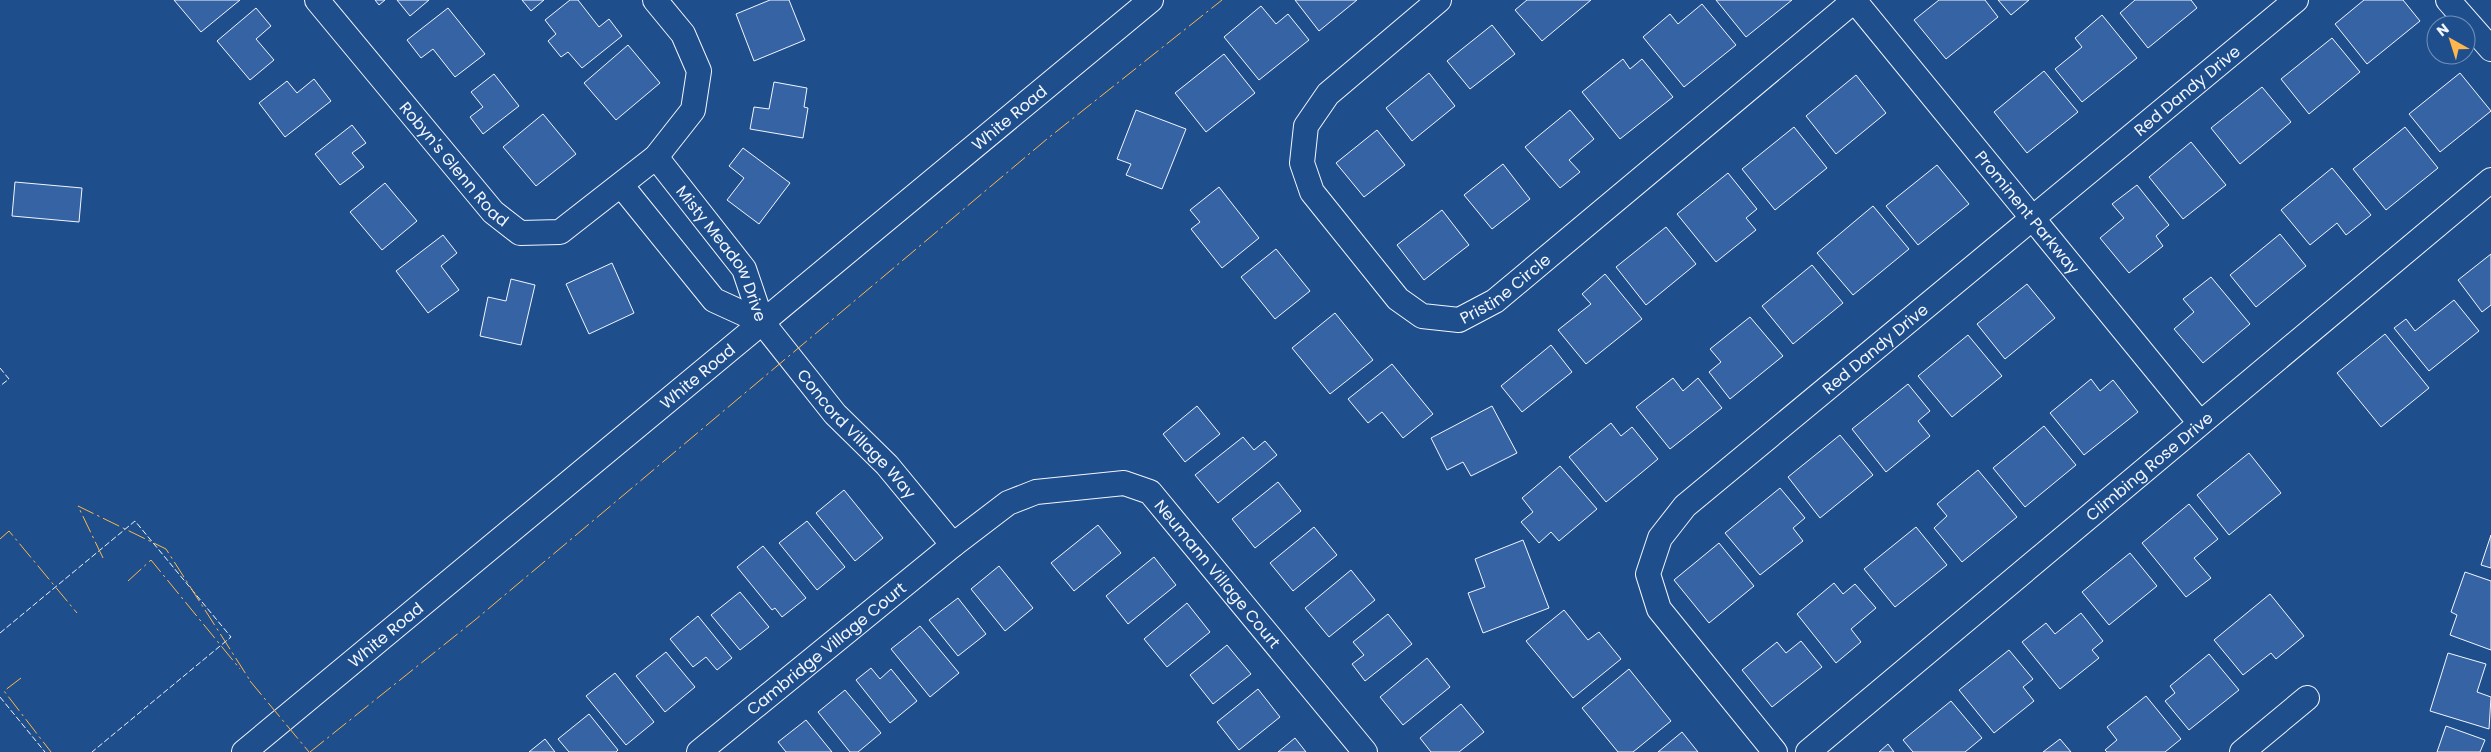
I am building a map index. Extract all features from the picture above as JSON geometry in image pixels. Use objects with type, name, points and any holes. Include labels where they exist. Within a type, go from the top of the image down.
[{"type":"street","name":"Robyn's Glenn Road","points":[[317,0],[493,212],[520,233],[560,232],[621,185]]},
{"type":"street","points":[[621,185],[656,157],[693,110],[699,72],[683,34],[656,0]]},
{"type":"street","name":"White Road","points":[[244,752],[1151,0]]},
{"type":"street","name":"Pristine Circle","points":[[1439,0],[1328,94],[1306,126],[1302,163],[1312,192],[1398,299],[1422,316],[1459,320],[1495,301],[1854,0]]},
{"type":"street","name":"Prominent Parkway","points":[[1854,0],[2034,218],[2200,424]]},
{"type":"street","name":"Red Dandy Drive","points":[[1775,752],[1659,609],[1648,574],[1660,538],[1685,506],[2296,0]]},
{"type":"street","points":[[2448,0],[2491,49]]},
{"type":"street","name":"Misty Meadow Drive","points":[[656,157],[744,269],[762,322]]},
{"type":"street","name":"Climbing Rose Drive","points":[[1808,752],[2491,180]]},
{"type":"street","name":"Misty Meadow Drive","points":[[621,185],[714,300],[762,322]]},
{"type":"street","name":"Concord Village Way","points":[[762,322],[835,414],[887,465],[953,545]]},
{"type":"street","name":"Neumann Village Court","points":[[953,545],[1008,503],[1036,492],[1124,484],[1150,492],[1365,752]]},
{"type":"street","name":"Cambridge Village Court","points":[[699,752],[953,545]]},
{"type":"street","points":[[2242,752],[2307,698]]},
{"type":"building","points":[[174,0],[240,0],[201,32]]},
{"type":"building","points":[[375,0],[385,0],[379,5]]},
{"type":"building","points":[[397,0],[429,0],[410,16]]},
{"type":"building","points":[[522,0],[544,0],[531,11]]},
{"type":"building","points":[[570,0],[578,0],[599,27],[609,19],[622,36],[582,68],[568,52],[561,57],[548,41],[556,34],[545,20]]},
{"type":"building","points":[[770,0],[789,0],[805,40],[754,61],[736,14]]},
{"type":"building","points":[[1295,0],[1357,0],[1319,31]]},
{"type":"building","points":[[1527,0],[1591,0],[1542,41],[1515,10]]},
{"type":"building","points":[[1716,0],[1792,0],[1746,37]]},
{"type":"building","points":[[1939,0],[1985,0],[1998,17],[1946,59],[1914,20]]},
{"type":"building","points":[[1998,0],[2029,0],[2011,15]]},
{"type":"building","points":[[2135,0],[2191,0],[2197,8],[2148,48],[2120,13]]},
{"type":"building","points":[[2364,0],[2403,0],[2420,21],[2367,64],[2335,24]]},
{"type":"building","points":[[1702,4],[1736,45],[1684,87],[1643,37],[1670,14],[1678,24]]},
{"type":"building","points":[[1261,6],[1276,24],[1288,14],[1309,40],[1259,80],[1224,37]]},
{"type":"building","points":[[256,8],[271,26],[256,39],[274,60],[250,80],[217,41]]},
{"type":"building","points":[[448,8],[485,54],[455,77],[433,49],[421,58],[407,40]]},
{"type":"building","points":[[2102,15],[2137,58],[2082,102],[2055,69],[2082,47],[2075,38]]},
{"type":"building","points":[[1492,25],[1515,54],[1470,89],[1447,61]]},
{"type":"building","points":[[2332,38],[2360,72],[2309,114],[2281,79]]},
{"type":"building","points":[[628,45],[660,83],[616,120],[584,83]]},
{"type":"building","points":[[1224,54],[1255,93],[1206,132],[1175,93]]},
{"type":"building","points":[[1623,59],[1630,69],[1642,59],[1673,97],[1620,139],[1582,92]]},
{"type":"building","points":[[2044,71],[2078,112],[2027,153],[1994,112]]},
{"type":"building","points":[[1429,73],[1455,106],[1412,141],[1386,108]]},
{"type":"building","points":[[2460,73],[2491,111],[2440,152],[2409,114]]},
{"type":"building","points":[[494,74],[519,106],[483,134],[470,117],[483,107],[471,92]]},
{"type":"building","points":[[1856,75],[1886,113],[1836,154],[1806,116]]},
{"type":"building","points":[[314,79],[331,101],[285,137],[259,103],[287,81],[297,93]]},
{"type":"building","points":[[774,82],[807,88],[804,107],[808,108],[803,138],[750,129],[754,107],[769,109]]},
{"type":"building","points":[[2262,87],[2291,122],[2240,164],[2211,128]]},
{"type":"building","points":[[1136,110],[1186,129],[1162,189],[1126,175],[1131,164],[1117,159]]},
{"type":"building","points":[[1570,110],[1594,139],[1569,160],[1580,172],[1560,188],[1525,147]]},
{"type":"building","points":[[543,114],[576,154],[536,186],[503,147]]},
{"type":"building","points":[[352,125],[366,143],[352,153],[364,167],[340,185],[315,154]]},
{"type":"building","points":[[1794,127],[1827,168],[1775,210],[1742,169]]},
{"type":"building","points":[[2405,127],[2438,168],[2386,210],[2353,169]]},
{"type":"building","points":[[1377,130],[1405,165],[1364,197],[1336,163]]},
{"type":"building","points":[[2191,142],[2226,185],[2183,219],[2149,177]]},
{"type":"building","points":[[743,148],[790,183],[759,224],[727,200],[744,178],[729,166]]},
{"type":"building","points":[[1503,164],[1530,199],[1492,229],[1464,195]]},
{"type":"building","points":[[1937,165],[1969,204],[1918,245],[1886,206]]},
{"type":"building","points":[[2332,168],[2371,215],[2346,235],[2337,223],[2310,245],[2281,210]]},
{"type":"building","points":[[1728,173],[1757,209],[1746,218],[1756,230],[1716,262],[1677,214]]},
{"type":"building","points":[[15,182],[82,188],[79,222],[12,216]]},
{"type":"building","points":[[385,183],[417,221],[382,250],[350,212]]},
{"type":"building","points":[[2137,185],[2169,225],[2156,236],[2163,246],[2129,273],[2100,238],[2124,218],[2112,204]]},
{"type":"building","points":[[1219,187],[1259,238],[1222,268],[1191,229],[1200,222],[1190,210]]},
{"type":"building","points":[[1873,206],[1909,249],[1853,295],[1817,253]]},
{"type":"building","points":[[1442,210],[1469,245],[1424,280],[1397,245]]},
{"type":"building","points":[[1666,227],[1696,264],[1646,305],[1616,267]]},
{"type":"building","points":[[2280,234],[2306,266],[2256,307],[2230,275]]},
{"type":"building","points":[[443,235],[457,253],[441,266],[459,290],[428,313],[396,271]]},
{"type":"building","points":[[1276,249],[1310,291],[1275,319],[1241,277]]},
{"type":"building","points":[[2491,254],[2491,305],[2482,312],[2458,280]]},
{"type":"building","points":[[612,263],[634,313],[589,334],[566,284]]},
{"type":"building","points":[[1812,265],[1843,303],[1793,344],[1762,306]]},
{"type":"building","points":[[1605,274],[1642,319],[1586,364],[1558,330],[1591,304],[1582,294]]},
{"type":"building","points":[[2211,277],[2250,324],[2203,363],[2174,329],[2194,312],[2183,299]]},
{"type":"building","points":[[511,279],[535,285],[521,345],[480,336],[488,297],[506,301]]},
{"type":"building","points":[[2027,284],[2055,318],[2005,359],[1977,324]]},
{"type":"building","points":[[2454,300],[2479,331],[2429,371],[2394,328],[2406,319],[2415,331]]},
{"type":"building","points":[[1335,313],[1373,360],[1330,394],[1292,348]]},
{"type":"building","points":[[1750,317],[1783,356],[1730,399],[1709,372],[1721,362],[1710,349]]},
{"type":"building","points":[[2385,334],[2429,388],[2381,427],[2337,373]]},
{"type":"building","points":[[1968,335],[2002,376],[1952,417],[1918,376]]},
{"type":"building","points":[[1551,345],[1572,372],[1522,412],[1501,386]]},
{"type":"building","points":[[1392,364],[1433,414],[1403,438],[1382,412],[1368,423],[1348,399]]},
{"type":"building","points":[[1673,378],[1683,391],[1698,378],[1722,408],[1670,449],[1636,407]]},
{"type":"building","points":[[2091,379],[2100,391],[2113,380],[2138,412],[2084,455],[2050,413]]},
{"type":"building","points":[[1908,384],[1930,411],[1918,421],[1930,436],[1886,472],[1852,429]]},
{"type":"building","points":[[1197,406],[1220,434],[1185,462],[1163,434]]},
{"type":"building","points":[[1492,406],[1517,453],[1471,476],[1463,462],[1447,470],[1431,438]]},
{"type":"building","points":[[1611,423],[1621,436],[1632,427],[1658,459],[1606,502],[1569,457]]},
{"type":"building","points":[[2044,426],[2076,465],[2025,507],[1993,468]]},
{"type":"building","points":[[1840,435],[1873,475],[1820,518],[1788,477]]},
{"type":"building","points":[[1243,437],[1254,450],[1265,441],[1277,455],[1218,503],[1195,475]]},
{"type":"building","points":[[2249,453],[2281,493],[2229,535],[2197,495]]},
{"type":"building","points":[[1560,466],[1597,509],[1559,541],[1551,532],[1539,543],[1521,522],[1533,512],[1522,498]]},
{"type":"building","points":[[1978,470],[2017,517],[1962,562],[1934,528],[1947,516],[1937,504]]},
{"type":"building","points":[[1278,482],[1301,511],[1255,548],[1232,519]]},
{"type":"building","points":[[1780,488],[1805,518],[1793,528],[1803,541],[1760,575],[1725,533]]},
{"type":"building","points":[[844,490],[883,538],[855,561],[816,513]]},
{"type":"building","points":[[2189,504],[2218,539],[2194,558],[2211,578],[2186,597],[2142,543]]},
{"type":"building","points":[[807,521],[845,567],[817,590],[779,543]]},
{"type":"building","points":[[1098,525],[1121,553],[1074,591],[1051,563]]},
{"type":"building","points":[[1314,527],[1337,555],[1293,591],[1270,563]]},
{"type":"building","points":[[1916,527],[1947,565],[1895,607],[1864,569]]},
{"type":"building","points":[[2491,535],[2491,568],[2481,565]]},
{"type":"building","points":[[1523,540],[1549,608],[1483,633],[1468,593],[1485,587],[1475,559]]},
{"type":"building","points":[[1719,543],[1754,586],[1709,623],[1674,580]]},
{"type":"building","points":[[763,546],[806,598],[782,617],[775,608],[772,610],[737,567]]},
{"type":"building","points":[[2130,553],[2157,586],[2109,625],[2082,592]]},
{"type":"building","points":[[1154,557],[1176,585],[1128,624],[1106,596]]},
{"type":"building","points":[[999,566],[1033,608],[1005,631],[971,589]]},
{"type":"building","points":[[1351,570],[1375,600],[1329,637],[1305,608]]},
{"type":"building","points":[[2465,572],[2491,581],[2491,650],[2450,635],[2457,615],[2451,612]]},
{"type":"building","points":[[1834,583],[1843,594],[1855,584],[1876,608],[1851,629],[1861,642],[1836,663],[1797,614]]},
{"type":"building","points":[[740,592],[769,627],[740,650],[711,615]]},
{"type":"building","points":[[2270,594],[2304,636],[2276,659],[2271,653],[2243,675],[2214,640]]},
{"type":"building","points":[[958,598],[986,634],[958,656],[929,620]]},
{"type":"building","points":[[1187,603],[1210,632],[1167,667],[1144,639]]},
{"type":"building","points":[[1564,610],[1588,640],[1599,632],[1621,659],[1573,698],[1526,641]]},
{"type":"building","points":[[2081,613],[2103,641],[2092,650],[2099,658],[2060,689],[2022,642],[2046,623],[2055,634]]},
{"type":"building","points":[[1388,614],[1412,644],[1365,681],[1352,664],[1364,655],[1353,642]]},
{"type":"building","points":[[698,616],[732,658],[717,670],[706,657],[693,667],[670,639]]},
{"type":"building","points":[[920,626],[959,673],[930,697],[891,649]]},
{"type":"building","points":[[1801,641],[1822,667],[1772,707],[1742,670],[1777,642],[1786,653]]},
{"type":"building","points":[[1227,645],[1251,674],[1213,704],[1190,675]]},
{"type":"building","points":[[2009,650],[2033,679],[2023,687],[2034,701],[1994,733],[1959,690]]},
{"type":"building","points":[[666,652],[695,687],[665,712],[636,676]]},
{"type":"building","points":[[2448,653],[2486,664],[2477,692],[2491,697],[2489,729],[2430,711]]},
{"type":"building","points":[[2209,654],[2239,690],[2189,730],[2165,701],[2175,693],[2170,686]]},
{"type":"building","points":[[1427,658],[1450,687],[1403,725],[1380,697]]},
{"type":"building","points":[[871,668],[880,679],[891,669],[917,701],[890,723],[856,680]]},
{"type":"building","points":[[1629,669],[1671,721],[1633,752],[1618,752],[1582,708]]},
{"type":"building","points":[[615,673],[654,722],[626,745],[586,696]]},
{"type":"building","points":[[1258,689],[1280,717],[1239,750],[1217,722]]},
{"type":"building","points":[[845,690],[881,733],[858,752],[850,752],[818,712]]},
{"type":"building","points":[[2146,696],[2181,739],[2165,752],[2107,752],[2105,750],[2117,740],[2107,727]]},
{"type":"building","points":[[1951,701],[1982,738],[1965,752],[1913,752],[1903,740]]},
{"type":"building","points":[[1461,704],[1484,732],[1459,752],[1431,752],[1420,738]]},
{"type":"building","points":[[589,714],[618,750],[616,752],[569,752],[558,739]]},
{"type":"building","points":[[806,720],[832,752],[786,752],[778,742]]},
{"type":"building","points":[[2446,726],[2485,740],[2480,752],[2437,752]]},
{"type":"building","points":[[1682,732],[1698,752],[1658,752]]},
{"type":"building","points":[[1295,738],[1306,752],[1278,752]]},
{"type":"building","points":[[545,739],[555,752],[529,752]]},
{"type":"building","points":[[2060,739],[2071,752],[2043,752]]},
{"type":"building","points":[[1888,744],[1894,752],[1879,752]]},
{"type":"fence","points":[[0,368],[9,379],[0,386]]},
{"type":"fence","points":[[0,633],[135,521],[231,637],[92,752]]},
{"type":"fence","points":[[0,697],[45,752]]},
{"type":"power","points":[[310,752],[475,620],[1047,139],[1222,0]]},
{"type":"power","points":[[103,558],[78,506],[166,549],[251,682]]},
{"type":"power","points":[[0,539],[9,531],[77,613]]},
{"type":"power","points":[[128,581],[151,560],[240,669]]},
{"type":"power","points":[[21,678],[4,691],[51,752]]},
{"type":"power","points":[[250,681],[309,752]]}]
